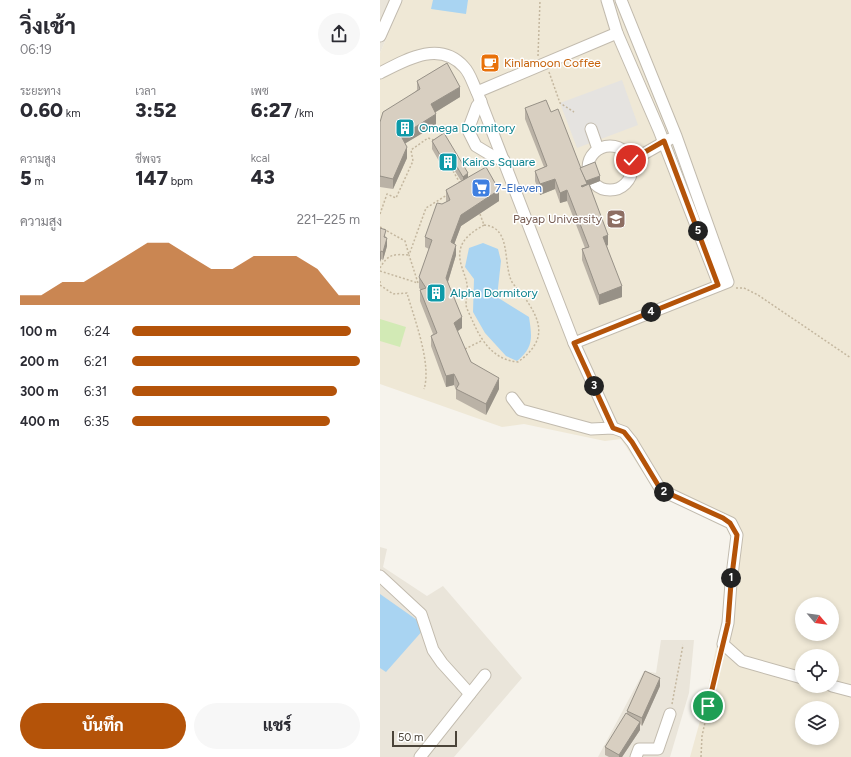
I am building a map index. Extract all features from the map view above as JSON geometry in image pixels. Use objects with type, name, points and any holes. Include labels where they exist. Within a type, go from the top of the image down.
[{"type":"street","points":[[380,36],[396,0]]},
{"type":"street","points":[[607,0],[617,33],[724,284]]},
{"type":"street","points":[[621,0],[676,136],[724,284]]},
{"type":"street","points":[[479,96],[543,64],[617,33]]},
{"type":"street","points":[[380,73],[414,56],[431,52],[451,56],[465,68],[479,96],[574,343],[613,428]]},
{"type":"street","points":[[479,96],[468,130],[476,146],[496,158],[504,160]]},
{"type":"street","points":[[590,129],[598,149]]},
{"type":"street","points":[[631,160],[664,141],[676,136]]},
{"type":"street","points":[[604,146],[618,147],[628,155],[631,160],[632,168],[627,182],[614,190],[598,188],[589,176],[587,168],[592,154],[604,146]]},
{"type":"street","points":[[574,343],[724,284]]},
{"type":"street","points":[[512,398],[521,410],[591,429],[613,428],[624,432],[632,442],[661,490],[723,518],[730,523],[737,535],[728,623],[723,644],[742,661],[795,676]]},
{"type":"street","points":[[380,576],[421,614],[433,650],[470,694]]},
{"type":"street","points":[[420,757],[485,676]]},
{"type":"street","points":[[839,688],[851,691]]},
{"type":"street","points":[[636,757],[639,749],[658,749],[670,714]]},
{"type":"path","points":[[540,0],[538,58],[543,64],[560,103],[574,112]]},
{"type":"path","points":[[380,214],[387,194],[396,198],[413,160],[412,150],[428,138],[434,140],[438,144]]},
{"type":"path","points":[[449,164],[463,186]]},
{"type":"path","points":[[409,255],[426,208],[450,194]]},
{"type":"path","points":[[480,214],[484,225]]},
{"type":"path","points":[[484,225],[493,226],[499,231],[504,244],[506,268],[512,282],[536,314],[539,330],[537,342],[529,354],[518,362],[508,361],[497,356],[482,341],[466,306],[467,284],[462,269],[460,251],[463,242],[472,232],[484,225]]},
{"type":"path","points":[[380,227],[405,241],[418,283],[380,270],[385,259],[396,254],[409,255]]},
{"type":"path","points":[[380,281],[380,285],[393,294],[407,293],[420,336],[427,379],[424,389]]},
{"type":"path","points":[[724,284],[744,288],[758,295],[851,358]]},
{"type":"path","points":[[461,351],[482,341]]},
{"type":"path","points":[[701,757],[702,736],[712,684],[723,644]]},
{"type":"path","points":[[670,714],[683,645]]},
{"type":"shaded area","points":[[380,0],[403,0],[380,53]]},
{"type":"shaded area","name":"Payap University","points":[[403,0],[851,0],[851,757],[690,757],[705,703],[724,608],[735,527],[659,497],[621,439],[605,441],[524,424],[502,427],[380,384],[380,53]]},
{"type":"shaded area","points":[[622,80],[638,125],[577,148],[560,103]]},
{"type":"shaded area","points":[[380,547],[387,549],[383,567],[427,596],[443,586],[522,678],[454,757],[380,757]]},
{"type":"shaded area","points":[[661,640],[694,640],[689,693],[670,757],[598,757],[644,671],[656,673]]},
{"type":"green space","points":[[380,319],[406,327],[400,347],[380,341]]},
{"type":"water","points":[[433,0],[468,0],[466,14],[431,9]]},
{"type":"water","points":[[483,243],[498,249],[501,261],[497,297],[529,317],[531,336],[529,346],[523,356],[517,361],[506,356],[485,333],[473,312],[474,279],[465,267],[469,248]]},
{"type":"water","points":[[380,594],[417,620],[424,629],[386,672],[380,668]]},
{"type":"building","name":"Omega Dormitory","points":[[447,63],[460,87],[431,104],[436,114],[401,136],[407,147],[393,179],[380,176],[380,122],[383,112],[420,89],[417,81]]},
{"type":"building","points":[[546,100],[551,112],[558,109],[587,184],[581,186],[582,187],[589,184],[608,235],[603,237],[622,286],[599,295],[582,249],[589,247],[567,190],[560,193],[555,179],[540,184],[535,171],[547,166],[525,108]]},
{"type":"building","points":[[444,133],[468,173],[463,177],[450,155],[443,160],[432,141]]},
{"type":"building","points":[[595,162],[600,176],[586,181],[580,168]]},
{"type":"building","name":"Alpha Dormitory","points":[[486,167],[499,190],[461,215],[451,242],[456,245],[446,278],[462,317],[454,323],[471,362],[499,378],[486,404],[456,389],[459,384],[454,374],[446,376],[431,336],[437,333],[420,290],[426,288],[419,277],[432,240],[425,237],[437,203],[442,204],[450,200],[446,190]]},
{"type":"building","points":[[380,228],[386,230],[384,237],[387,238],[383,252],[381,251],[380,254]]},
{"type":"building","points":[[645,671],[660,678],[642,718],[627,711]]},
{"type":"building","points":[[626,713],[640,722],[619,755],[605,747]]},
{"type":"place","name":"Kinlamoon Coffee","points":[[490,63]]},
{"type":"place","name":"Omega Dormitory","points":[[405,128]]},
{"type":"place","name":"Kairos Square","points":[[448,162]]},
{"type":"place","name":"7-Eleven","points":[[481,188]]},
{"type":"place","name":"Payap University","points":[[616,219]]},
{"type":"place","name":"Alpha Dormitory","points":[[436,293]]},
{"type":"route","points":[[631,160],[664,141],[718,285],[574,343],[613,428],[624,432],[632,442],[661,490],[671,496],[723,518],[730,523],[737,535],[728,623],[708,706]]}]
